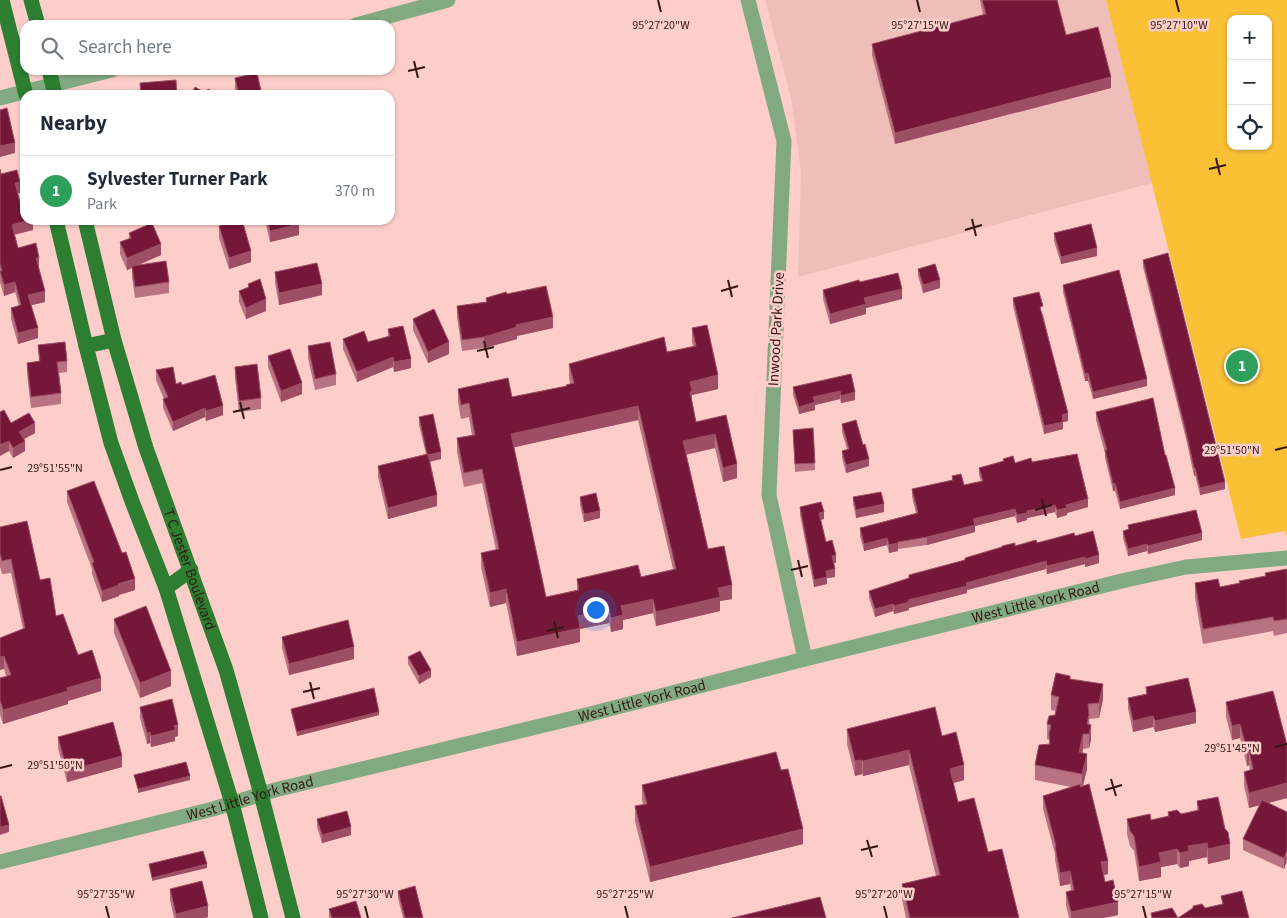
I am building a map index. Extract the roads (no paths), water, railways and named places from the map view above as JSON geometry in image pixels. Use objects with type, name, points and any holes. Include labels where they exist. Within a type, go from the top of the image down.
[{"type":"main road","points":[[2,0],[20,70]]},
{"type":"main road","points":[[31,0],[37,20]]},
{"type":"main road","points":[[21,75],[25,90]]},
{"type":"main road","name":"T C Jester Boulevard","points":[[57,225],[111,443],[166,588],[232,803],[261,918]]},
{"type":"main road","name":"T C Jester Boulevard","points":[[86,225],[114,340],[146,448],[226,670],[293,918]]},
{"type":"main road","points":[[86,346],[114,340]]},
{"type":"main road","points":[[166,588],[191,570]]},
{"type":"street","points":[[374,20],[448,0]]},
{"type":"street","name":"Inwood Park Drive","points":[[748,0],[784,141],[769,495],[804,658]]},
{"type":"street","points":[[34,90],[52,83],[89,75]]},
{"type":"street","points":[[0,98],[20,94]]},
{"type":"street","name":"West Little York Road","points":[[0,862],[261,794],[582,716],[804,658],[1126,580],[1186,567],[1287,558]]},
{"type":"place","name":"Sylvester Turner Park","points":[[1242,366]]}]
